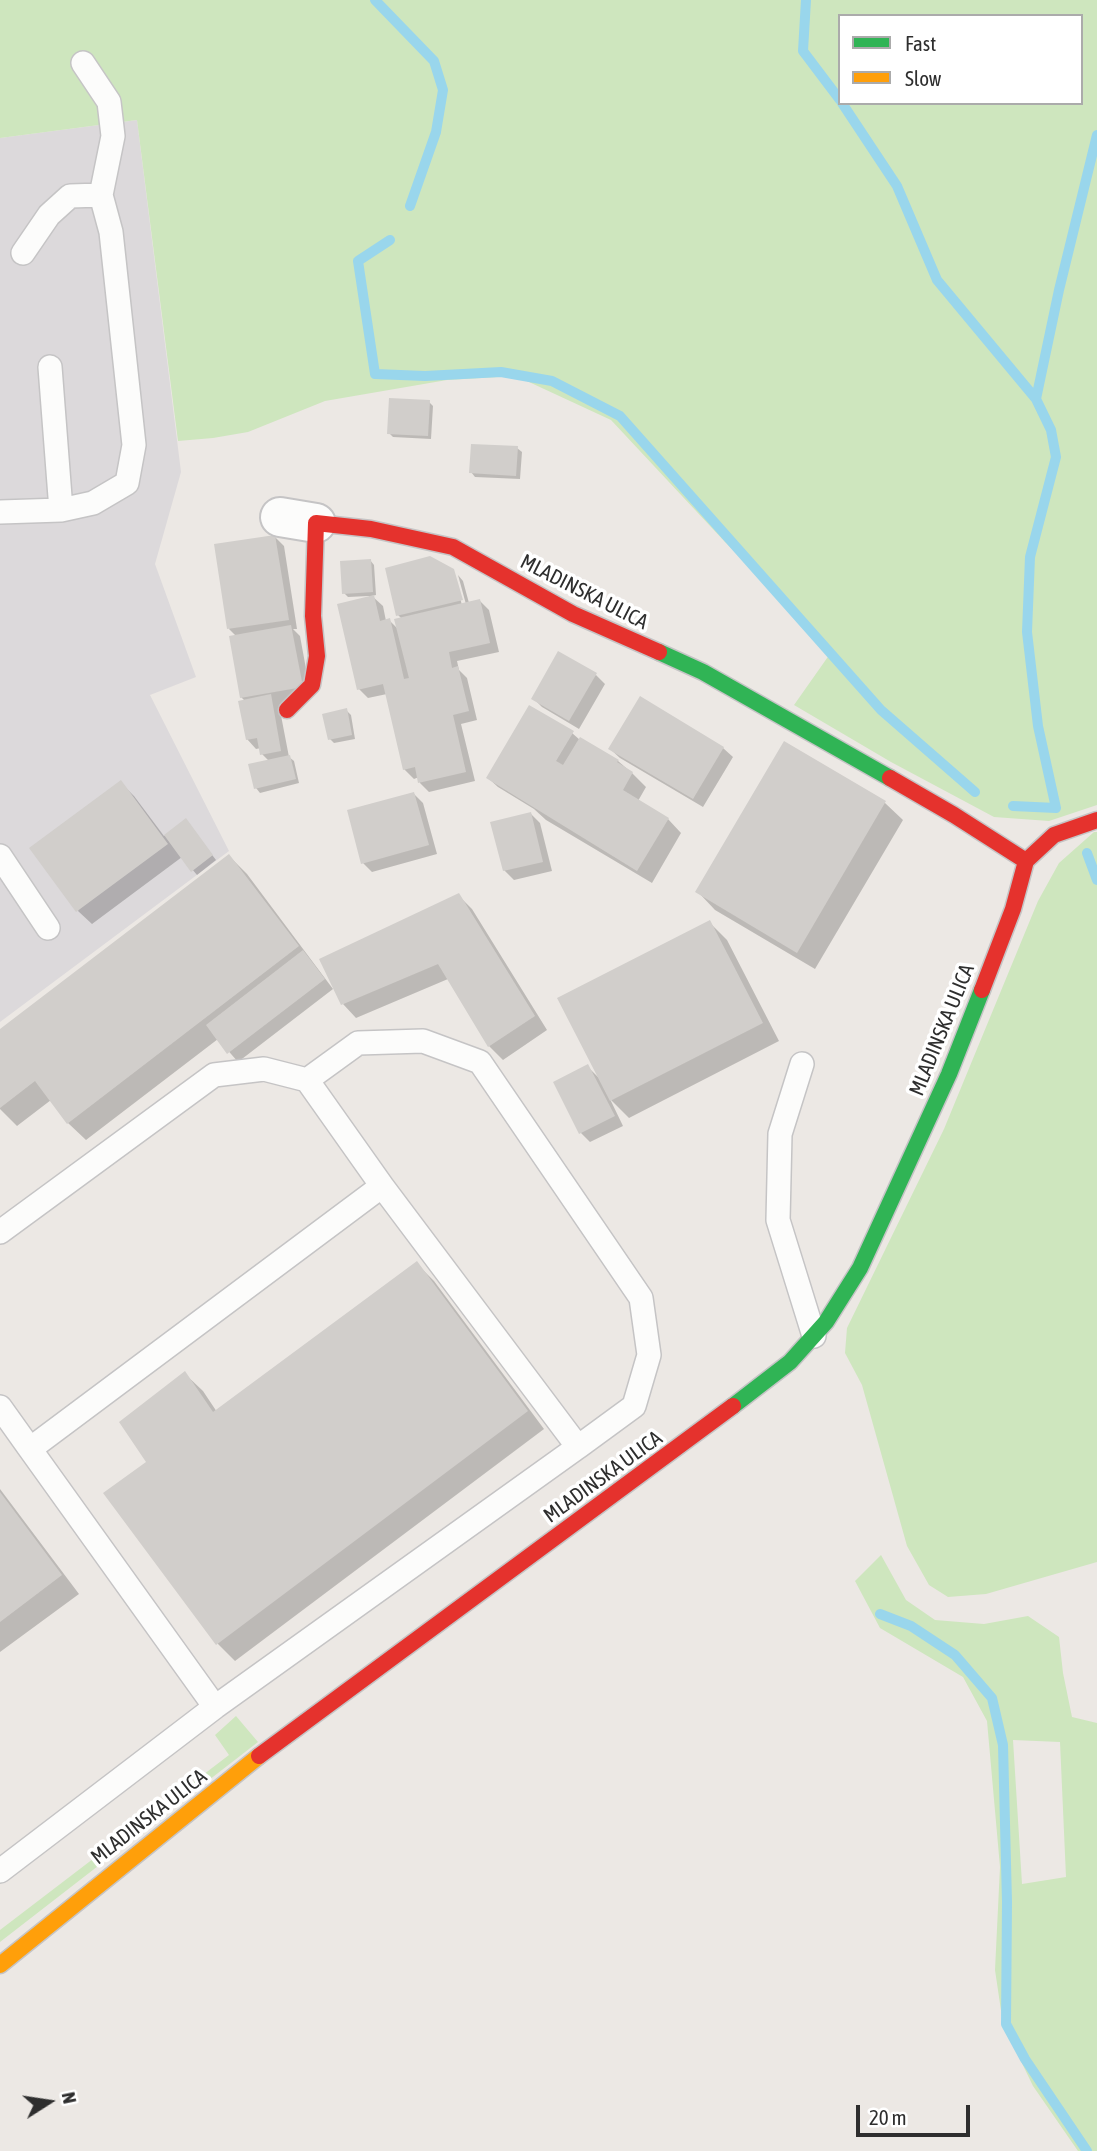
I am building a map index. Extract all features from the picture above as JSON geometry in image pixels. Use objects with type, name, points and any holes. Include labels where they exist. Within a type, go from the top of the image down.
[{"type":"street","name":"MLADINSKA ULICA","points":[[0,1965],[295,1728],[691,1439],[790,1362],[826,1322],[860,1268],[943,1086],[1013,909],[1026,862],[954,815],[703,672],[573,614],[453,547],[371,529],[298,520],[317,656],[312,684],[287,710]]},
{"type":"street","points":[[1026,862],[1054,835],[1097,821]]},
{"type":"lane","points":[[0,512],[61,510],[93,503],[127,484],[134,445],[111,232],[102,195],[113,136],[109,102],[83,63]]},
{"type":"lane","points":[[23,253],[49,215],[70,196],[102,195]]},
{"type":"lane","points":[[50,367],[61,510]]},
{"type":"lane","points":[[0,856],[48,928]]},
{"type":"lane","points":[[0,1871],[215,1707],[634,1406],[649,1355],[641,1298],[480,1062],[423,1041],[358,1043],[307,1080]]},
{"type":"lane","points":[[802,1064],[780,1134],[778,1220],[814,1336]]},
{"type":"lane","points":[[0,1232],[214,1075],[264,1069],[307,1080],[382,1186],[578,1447]]},
{"type":"lane","points":[[30,1449],[382,1186]]},
{"type":"lane","points":[[0,1407],[215,1707]]},
{"type":"shaded area","points":[[137,120],[181,472],[155,564],[196,677],[150,695],[229,851],[0,1022],[0,138]]},
{"type":"green space","points":[[0,0],[1097,0],[1097,805],[1049,821],[994,817],[891,762],[794,705],[832,651],[611,420],[516,376],[447,380],[325,401],[248,432],[178,441],[137,120],[0,138]]},
{"type":"green space","points":[[1097,832],[1097,1562],[986,1594],[948,1597],[929,1585],[907,1546],[862,1385],[845,1353],[847,1328],[944,1129],[1038,901],[1059,863]]},
{"type":"green space","points":[[881,1555],[906,1600],[935,1620],[984,1624],[1028,1616],[1059,1637],[1072,1717],[1097,1723],[1097,2151],[1078,2151],[1033,2086],[1003,2024],[995,1970],[1000,1867],[987,1721],[963,1677],[880,1628],[855,1581]],"holes":[[[1013,1740],[1060,1742],[1066,1877],[1022,1884]]]},
{"type":"green space","points":[[236,1716],[258,1742],[0,1942],[0,1930],[229,1755],[215,1735]]},
{"type":"building","points":[[389,398],[430,400],[428,436],[387,434]]},
{"type":"building","points":[[471,444],[518,446],[516,476],[469,473]]},
{"type":"building","points":[[275,535],[289,620],[227,629],[214,544]]},
{"type":"building","points":[[430,556],[454,569],[463,600],[396,616],[385,568]]},
{"type":"building","points":[[371,559],[373,592],[342,594],[340,561]]},
{"type":"building","points":[[374,595],[380,621],[390,618],[404,679],[409,678],[394,619],[480,599],[490,643],[449,652],[452,668],[458,666],[469,711],[453,715],[466,772],[418,783],[415,767],[403,770],[383,684],[357,690],[337,604]]},
{"type":"building","points":[[291,625],[303,687],[240,698],[229,636]]},
{"type":"building","points":[[558,651],[597,673],[569,721],[531,699]]},
{"type":"building","points":[[271,694],[281,751],[260,755],[257,738],[246,740],[238,701]]},
{"type":"building","points":[[640,696],[724,747],[693,799],[608,749]]},
{"type":"building","points":[[529,705],[574,731],[556,761],[563,765],[580,737],[619,760],[617,762],[633,772],[623,790],[669,818],[637,871],[486,778]]},
{"type":"building","points":[[347,708],[352,735],[328,740],[322,714]]},
{"type":"building","points":[[784,741],[886,801],[797,953],[695,892]]},
{"type":"building","points":[[290,755],[296,779],[254,789],[248,764]]},
{"type":"building","points":[[121,780],[168,844],[76,912],[29,848]]},
{"type":"building","points":[[414,792],[429,845],[361,864],[347,810]]},
{"type":"building","points":[[531,812],[543,862],[503,871],[490,822]]},
{"type":"building","points":[[186,818],[213,855],[191,872],[164,835]]},
{"type":"building","points":[[229,854],[299,946],[67,1124],[35,1081],[0,1108],[0,1029]]},
{"type":"building","points":[[459,893],[535,1016],[488,1047],[438,964],[341,1005],[319,959]]},
{"type":"building","points":[[710,920],[763,1023],[610,1101],[557,998]]},
{"type":"building","points":[[303,950],[325,979],[227,1054],[206,1025]]},
{"type":"building","points":[[588,1064],[615,1116],[579,1134],[553,1082]]},
{"type":"building","points":[[417,1261],[528,1411],[216,1645],[103,1493],[146,1462],[119,1422],[185,1371],[213,1412]]},
{"type":"building","points":[[0,1492],[62,1575],[0,1622]]},
{"type":"waterway","points":[[375,0],[434,61],[443,90],[436,132],[410,206]]},
{"type":"waterway","points":[[806,0],[803,51],[838,97]]},
{"type":"waterway","points":[[843,105],[897,186],[937,280],[1036,399],[1051,430],[1056,457],[1030,557],[1027,632],[1038,726],[1056,808],[1013,806]]},
{"type":"waterway","points":[[1036,399],[1059,290],[1097,135]]},
{"type":"waterway","points":[[390,240],[358,261],[375,374],[425,376],[501,372],[552,381],[620,416],[881,710],[975,792]]},
{"type":"waterway","points":[[1087,853],[1097,880]]},
{"type":"waterway","points":[[880,1614],[911,1626],[955,1655],[992,1698],[1003,1745],[1007,1902],[1006,2024],[1025,2059],[1087,2151]]},
{"type":"traffic: fast","points":[[659,652],[703,672],[890,778]]},
{"type":"traffic: fast","points":[[733,1406],[790,1362],[826,1322],[860,1268],[949,1074],[982,990]]},
{"type":"traffic: slow","points":[[0,1965],[259,1756]]},
{"type":"traffic: jam","points":[[287,710],[312,685],[317,656],[313,616],[316,523],[371,529],[453,547],[573,614],[659,652]]},
{"type":"traffic: jam","points":[[890,778],[1026,861]]},
{"type":"traffic: jam","points":[[982,990],[1013,909],[1026,861],[1054,835],[1097,820]]},
{"type":"traffic: jam","points":[[259,1756],[733,1406]]}]
